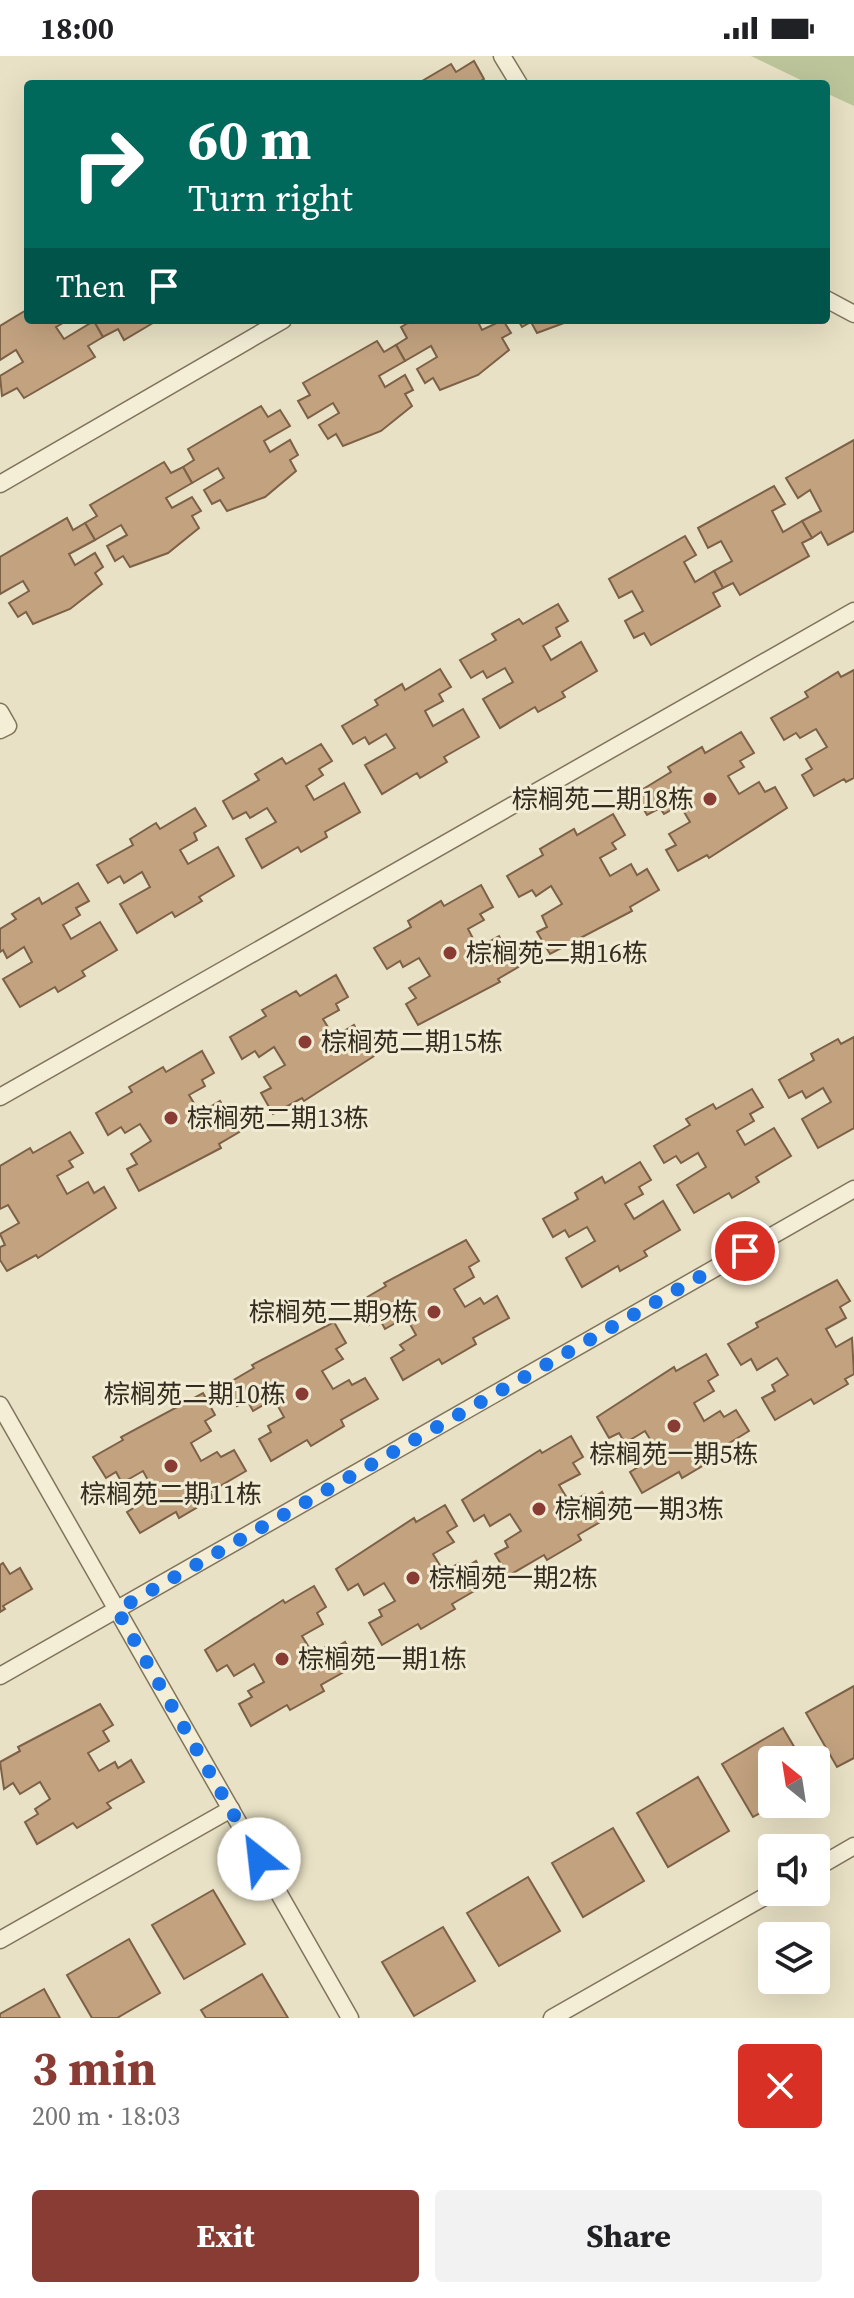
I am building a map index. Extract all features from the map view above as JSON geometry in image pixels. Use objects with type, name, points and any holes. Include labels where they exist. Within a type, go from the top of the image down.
[{"type":"lane","points":[[502,56],[517,80]]},
{"type":"lane","points":[[830,301],[854,314]]},
{"type":"lane","points":[[0,484],[276,324]]},
{"type":"lane","points":[[0,1097],[854,611]]},
{"type":"lane","points":[[0,712],[8,726],[0,730]]},
{"type":"lane","points":[[0,1676],[854,1189]]},
{"type":"lane","points":[[0,1405],[350,2018]]},
{"type":"lane","points":[[0,1940],[231,1809]]},
{"type":"lane","points":[[830,1860],[854,1846]]},
{"type":"lane","points":[[552,2018],[758,1901]]},
{"type":"green space","points":[[751,56],[854,56],[854,106],[830,95],[830,80],[801,80]]},
{"type":"building","points":[[474,61],[484,79],[424,80],[451,64],[456,72]]},
{"type":"building","points":[[24,311],[24,324],[61,324],[56,327],[64,339],[89,324],[96,324],[103,337],[88,346],[95,357],[24,398],[17,388],[2,396],[0,376],[23,362],[16,350],[0,360],[0,326]]},
{"type":"building","points":[[96,324],[151,324],[124,340],[118,329],[103,337]]},
{"type":"building","points":[[406,324],[479,324],[482,330],[495,324],[505,324],[511,333],[502,338],[509,350],[478,375],[440,390],[433,378],[425,383],[417,369],[437,357],[431,346],[405,361],[396,345],[407,338],[401,327]]},
{"type":"building","points":[[532,324],[561,324],[537,333]]},
{"type":"building","points":[[377,341],[384,352],[396,345],[405,361],[379,376],[385,387],[405,375],[413,390],[405,394],[412,406],[381,431],[343,446],[336,434],[328,439],[319,425],[339,413],[333,403],[308,418],[298,401],[310,395],[303,383]]},
{"type":"building","points":[[261,406],[268,417],[280,410],[290,426],[264,441],[270,452],[290,440],[298,455],[290,460],[296,471],[265,497],[227,511],[220,500],[212,504],[204,490],[224,478],[218,468],[192,483],[183,467],[194,460],[188,449]]},
{"type":"building","points":[[854,440],[854,531],[828,545],[821,532],[812,538],[802,521],[821,511],[810,490],[798,498],[786,478]]},
{"type":"building","points":[[164,462],[171,473],[183,467],[192,483],[166,498],[172,508],[192,497],[201,511],[192,516],[199,528],[168,553],[130,567],[123,556],[115,561],[107,546],[127,535],[121,525],[95,540],[85,523],[97,516],[90,505]]},
{"type":"building","points":[[774,486],[785,504],[772,511],[783,532],[802,521],[812,538],[802,543],[809,556],[740,595],[733,583],[723,588],[714,571],[732,561],[721,541],[708,548],[698,528]]},
{"type":"building","points":[[67,518],[73,530],[85,523],[95,540],[69,554],[75,565],[95,553],[103,567],[95,573],[102,584],[70,609],[33,624],[26,612],[18,617],[9,603],[29,591],[23,581],[0,594],[0,557]]},
{"type":"building","points":[[685,536],[696,555],[684,562],[695,582],[714,571],[723,588],[713,593],[720,606],[651,645],[644,633],[634,638],[625,621],[643,611],[632,591],[619,598],[609,579]]},
{"type":"building","points":[[558,604],[568,621],[556,628],[560,636],[543,646],[551,660],[581,642],[597,671],[562,692],[565,697],[538,712],[535,707],[500,728],[483,699],[513,682],[505,668],[487,678],[483,671],[471,678],[460,660],[496,640],[492,634],[519,619],[523,624]]},
{"type":"building","points":[[440,669],[451,687],[439,694],[443,701],[425,711],[433,726],[463,709],[479,737],[444,757],[447,762],[420,778],[417,773],[382,794],[365,765],[395,748],[386,734],[369,744],[365,737],[353,744],[342,726],[378,705],[375,700],[402,684],[405,690]]},
{"type":"building","points":[[854,670],[854,778],[846,782],[844,779],[814,796],[802,775],[812,769],[806,759],[827,747],[816,729],[800,738],[796,733],[784,740],[771,718],[808,697],[805,692],[838,672],[841,677]]},
{"type":"building","name":"棕榈苑二期18栋","points":[[741,732],[754,753],[740,761],[744,767],[728,776],[739,794],[759,782],[765,792],[775,787],[787,808],[709,858],[707,855],[678,871],[666,850],[676,845],[669,834],[690,822],[680,805],[664,814],[660,808],[647,815],[635,794],[671,772],[668,767],[702,747],[705,753]]},
{"type":"building","points":[[321,744],[332,761],[319,769],[323,775],[306,786],[314,800],[344,783],[360,812],[325,832],[327,837],[301,852],[298,847],[262,868],[246,839],[276,822],[267,808],[250,818],[246,812],[233,819],[223,801],[259,780],[255,774],[282,758],[286,764]]},
{"type":"building","points":[[195,808],[206,826],[194,833],[197,840],[180,850],[188,864],[218,847],[234,876],[199,897],[202,901],[175,917],[172,912],[137,933],[120,904],[150,887],[142,872],[124,883],[120,876],[108,883],[97,865],[133,845],[130,839],[156,823],[160,829]]},
{"type":"building","points":[[613,814],[625,835],[612,843],[616,849],[600,858],[610,876],[631,864],[637,875],[647,869],[659,890],[630,907],[632,911],[550,954],[537,932],[547,927],[542,916],[562,904],[551,886],[536,896],[532,890],[519,897],[507,876],[543,855],[540,849],[574,829],[577,835]]},
{"type":"building","points":[[78,883],[89,901],[76,908],[80,915],[63,925],[71,939],[100,922],[117,950],[82,971],[85,976],[58,992],[55,987],[20,1007],[3,979],[32,962],[24,947],[7,958],[3,950],[0,952],[0,929],[16,919],[12,914],[39,898],[42,904]]},
{"type":"building","name":"棕榈苑二期16栋","points":[[481,885],[493,907],[480,914],[484,920],[468,929],[478,948],[499,936],[505,947],[515,940],[527,962],[498,979],[500,982],[418,1025],[406,1004],[416,998],[409,988],[430,976],[419,958],[403,967],[400,961],[387,969],[374,948],[411,927],[408,921],[441,901],[444,906]]},
{"type":"building","name":"棕榈苑二期15栋","points":[[336,975],[348,997],[336,1004],[339,1010],[323,1019],[334,1037],[354,1025],[360,1036],[370,1030],[382,1051],[304,1101],[302,1098],[273,1114],[261,1093],[271,1088],[264,1077],[285,1065],[274,1047],[259,1057],[255,1051],[242,1059],[230,1037],[266,1016],[262,1010],[296,991],[300,996]]},
{"type":"building","points":[[854,1037],[854,1128],[818,1148],[802,1119],[831,1102],[823,1088],[806,1098],[802,1091],[789,1098],[779,1080],[814,1060],[811,1054],[838,1039],[841,1044]]},
{"type":"building","name":"棕榈苑二期13栋","points":[[202,1051],[214,1073],[202,1080],[205,1086],[189,1095],[200,1113],[220,1101],[226,1112],[236,1106],[248,1127],[219,1144],[221,1148],[139,1191],[127,1169],[137,1164],[131,1154],[151,1141],[140,1124],[125,1133],[121,1127],[108,1135],[96,1113],[132,1092],[129,1087],[163,1067],[166,1072]]},
{"type":"building","points":[[752,1089],[763,1107],[750,1114],[754,1121],[737,1131],[745,1145],[774,1128],[791,1156],[756,1177],[759,1182],[732,1198],[729,1193],[694,1213],[677,1185],[706,1167],[698,1153],[681,1163],[676,1156],[664,1163],[654,1146],[690,1125],[686,1119],[713,1104],[716,1109]]},
{"type":"building","points":[[70,1132],[83,1153],[69,1161],[73,1167],[57,1176],[67,1194],[88,1182],[94,1193],[104,1187],[116,1208],[38,1258],[36,1255],[7,1271],[0,1260],[0,1247],[5,1245],[0,1234],[19,1223],[8,1205],[0,1209],[0,1166],[30,1148],[33,1153]]},
{"type":"building","points":[[640,1162],[651,1180],[639,1187],[643,1194],[625,1204],[634,1219],[663,1201],[680,1230],[644,1251],[647,1256],[620,1271],[618,1266],[582,1287],[566,1258],[595,1241],[587,1227],[569,1237],[565,1230],[553,1237],[543,1219],[578,1199],[575,1193],[602,1177],[605,1183]]},
{"type":"building","name":"棕榈苑二期9栋","points":[[466,1240],[479,1261],[469,1267],[474,1277],[454,1289],[465,1307],[480,1298],[484,1304],[497,1296],[509,1318],[473,1338],[476,1344],[442,1364],[439,1359],[403,1380],[391,1358],[404,1350],[400,1345],[416,1335],[406,1317],[385,1329],[379,1318],[369,1325],[357,1303],[386,1286],[384,1283]]},
{"type":"building","points":[[837,1280],[850,1301],[840,1307],[846,1318],[826,1329],[836,1347],[852,1338],[854,1374],[845,1379],[848,1384],[814,1404],[811,1399],[775,1420],[762,1398],[775,1391],[772,1385],[788,1375],[777,1358],[757,1370],[751,1359],[741,1365],[728,1344],[758,1327],[756,1323]]},
{"type":"building","name":"棕榈苑二期10栋","points":[[334,1322],[346,1343],[336,1349],[343,1359],[322,1371],[333,1389],[349,1380],[352,1385],[365,1378],[378,1399],[341,1420],[344,1426],[311,1446],[307,1440],[271,1461],[259,1439],[271,1432],[268,1426],[284,1417],[274,1399],[253,1411],[247,1400],[237,1406],[225,1385],[254,1368],[252,1365]]},
{"type":"building","name":"棕榈苑一期5栋","points":[[706,1354],[718,1375],[708,1381],[714,1391],[694,1403],[704,1421],[720,1411],[724,1417],[736,1410],[749,1431],[713,1453],[716,1458],[682,1478],[679,1472],[642,1493],[630,1472],[643,1464],[640,1458],[656,1449],[645,1431],[625,1443],[619,1433],[609,1438],[597,1417],[674,1367],[676,1371]]},
{"type":"building","name":"棕榈苑二期11栋","points":[[203,1393],[215,1415],[205,1421],[211,1431],[191,1443],[201,1461],[217,1452],[221,1457],[234,1450],[246,1471],[210,1492],[213,1498],[179,1518],[176,1512],[140,1533],[127,1512],[140,1504],[137,1498],[153,1489],[143,1471],[122,1483],[116,1472],[106,1478],[93,1457],[123,1440],[121,1437]]},
{"type":"building","name":"棕榈苑一期3栋","points":[[571,1436],[583,1457],[573,1463],[580,1474],[559,1485],[570,1503],[585,1494],[589,1500],[602,1492],[614,1514],[578,1535],[581,1540],[547,1560],[544,1555],[508,1576],[495,1554],[508,1547],[505,1541],[521,1531],[510,1514],[490,1526],[484,1515],[474,1521],[462,1500],[540,1450],[542,1453]]},
{"type":"building","name":"棕榈苑一期2栋","points":[[445,1505],[457,1526],[447,1532],[454,1542],[433,1554],[444,1572],[459,1563],[463,1569],[476,1561],[488,1583],[452,1604],[455,1609],[421,1629],[418,1624],[382,1645],[369,1623],[382,1616],[379,1610],[395,1601],[384,1583],[364,1595],[358,1584],[348,1590],[336,1569],[414,1518],[416,1522]]},
{"type":"building","points":[[3,1563],[10,1574],[20,1568],[32,1589],[3,1606],[5,1609],[0,1612],[0,1565]]},
{"type":"building","name":"棕榈苑一期1栋","points":[[314,1586],[326,1607],[317,1613],[323,1624],[302,1636],[313,1654],[329,1645],[332,1650],[345,1642],[358,1664],[321,1685],[324,1691],[290,1710],[287,1705],[251,1726],[239,1704],[252,1697],[248,1691],[264,1682],[254,1664],[234,1676],[227,1665],[217,1671],[205,1650],[283,1600],[285,1603]]},
{"type":"building","points":[[854,1686],[854,1758],[837,1767],[830,1755],[830,1746],[825,1746],[806,1713]]},
{"type":"building","points":[[100,1704],[113,1725],[103,1731],[109,1741],[88,1753],[99,1771],[115,1762],[118,1768],[131,1760],[144,1782],[107,1803],[111,1808],[77,1828],[73,1823],[37,1844],[25,1822],[38,1814],[35,1809],[50,1799],[40,1782],[20,1794],[13,1783],[4,1789],[0,1762],[20,1751],[18,1747]]},
{"type":"building","points":[[783,1728],[794,1746],[758,1746],[758,1814],[753,1817],[722,1764]]},
{"type":"building","points":[[698,1777],[729,1831],[668,1867],[637,1813]]},
{"type":"building","points":[[613,1828],[644,1881],[583,1917],[552,1863]]},
{"type":"building","points":[[528,1877],[560,1931],[499,1966],[467,1913]]},
{"type":"building","points":[[213,1890],[245,1944],[184,1979],[152,1925]]},
{"type":"building","points":[[443,1927],[475,1981],[414,2016],[382,1962]]},
{"type":"building","points":[[129,1939],[160,1993],[117,2018],[92,2018],[67,1975]]},
{"type":"building","points":[[262,1974],[288,2018],[206,2018],[201,2010]]},
{"type":"building","points":[[44,1989],[60,2018],[0,2018],[0,2014]]},
{"type":"place","name":"棕榈苑二期18栋","points":[[710,799]]},
{"type":"place","name":"棕榈苑二期16栋","points":[[450,953]]},
{"type":"place","name":"棕榈苑二期15栋","points":[[305,1042]]},
{"type":"place","name":"棕榈苑二期13栋","points":[[171,1118]]},
{"type":"place","name":"棕榈苑二期9栋","points":[[434,1312]]},
{"type":"place","name":"棕榈苑二期10栋","points":[[302,1394]]},
{"type":"place","name":"棕榈苑一期5栋","points":[[674,1426]]},
{"type":"place","name":"棕榈苑二期11栋","points":[[171,1466]]},
{"type":"place","name":"棕榈苑一期3栋","points":[[539,1509]]},
{"type":"place","name":"棕榈苑一期2栋","points":[[413,1578]]},
{"type":"place","name":"棕榈苑一期1栋","points":[[282,1659]]},
{"type":"route","points":[[259,1859],[117,1610],[745,1251]]}]
